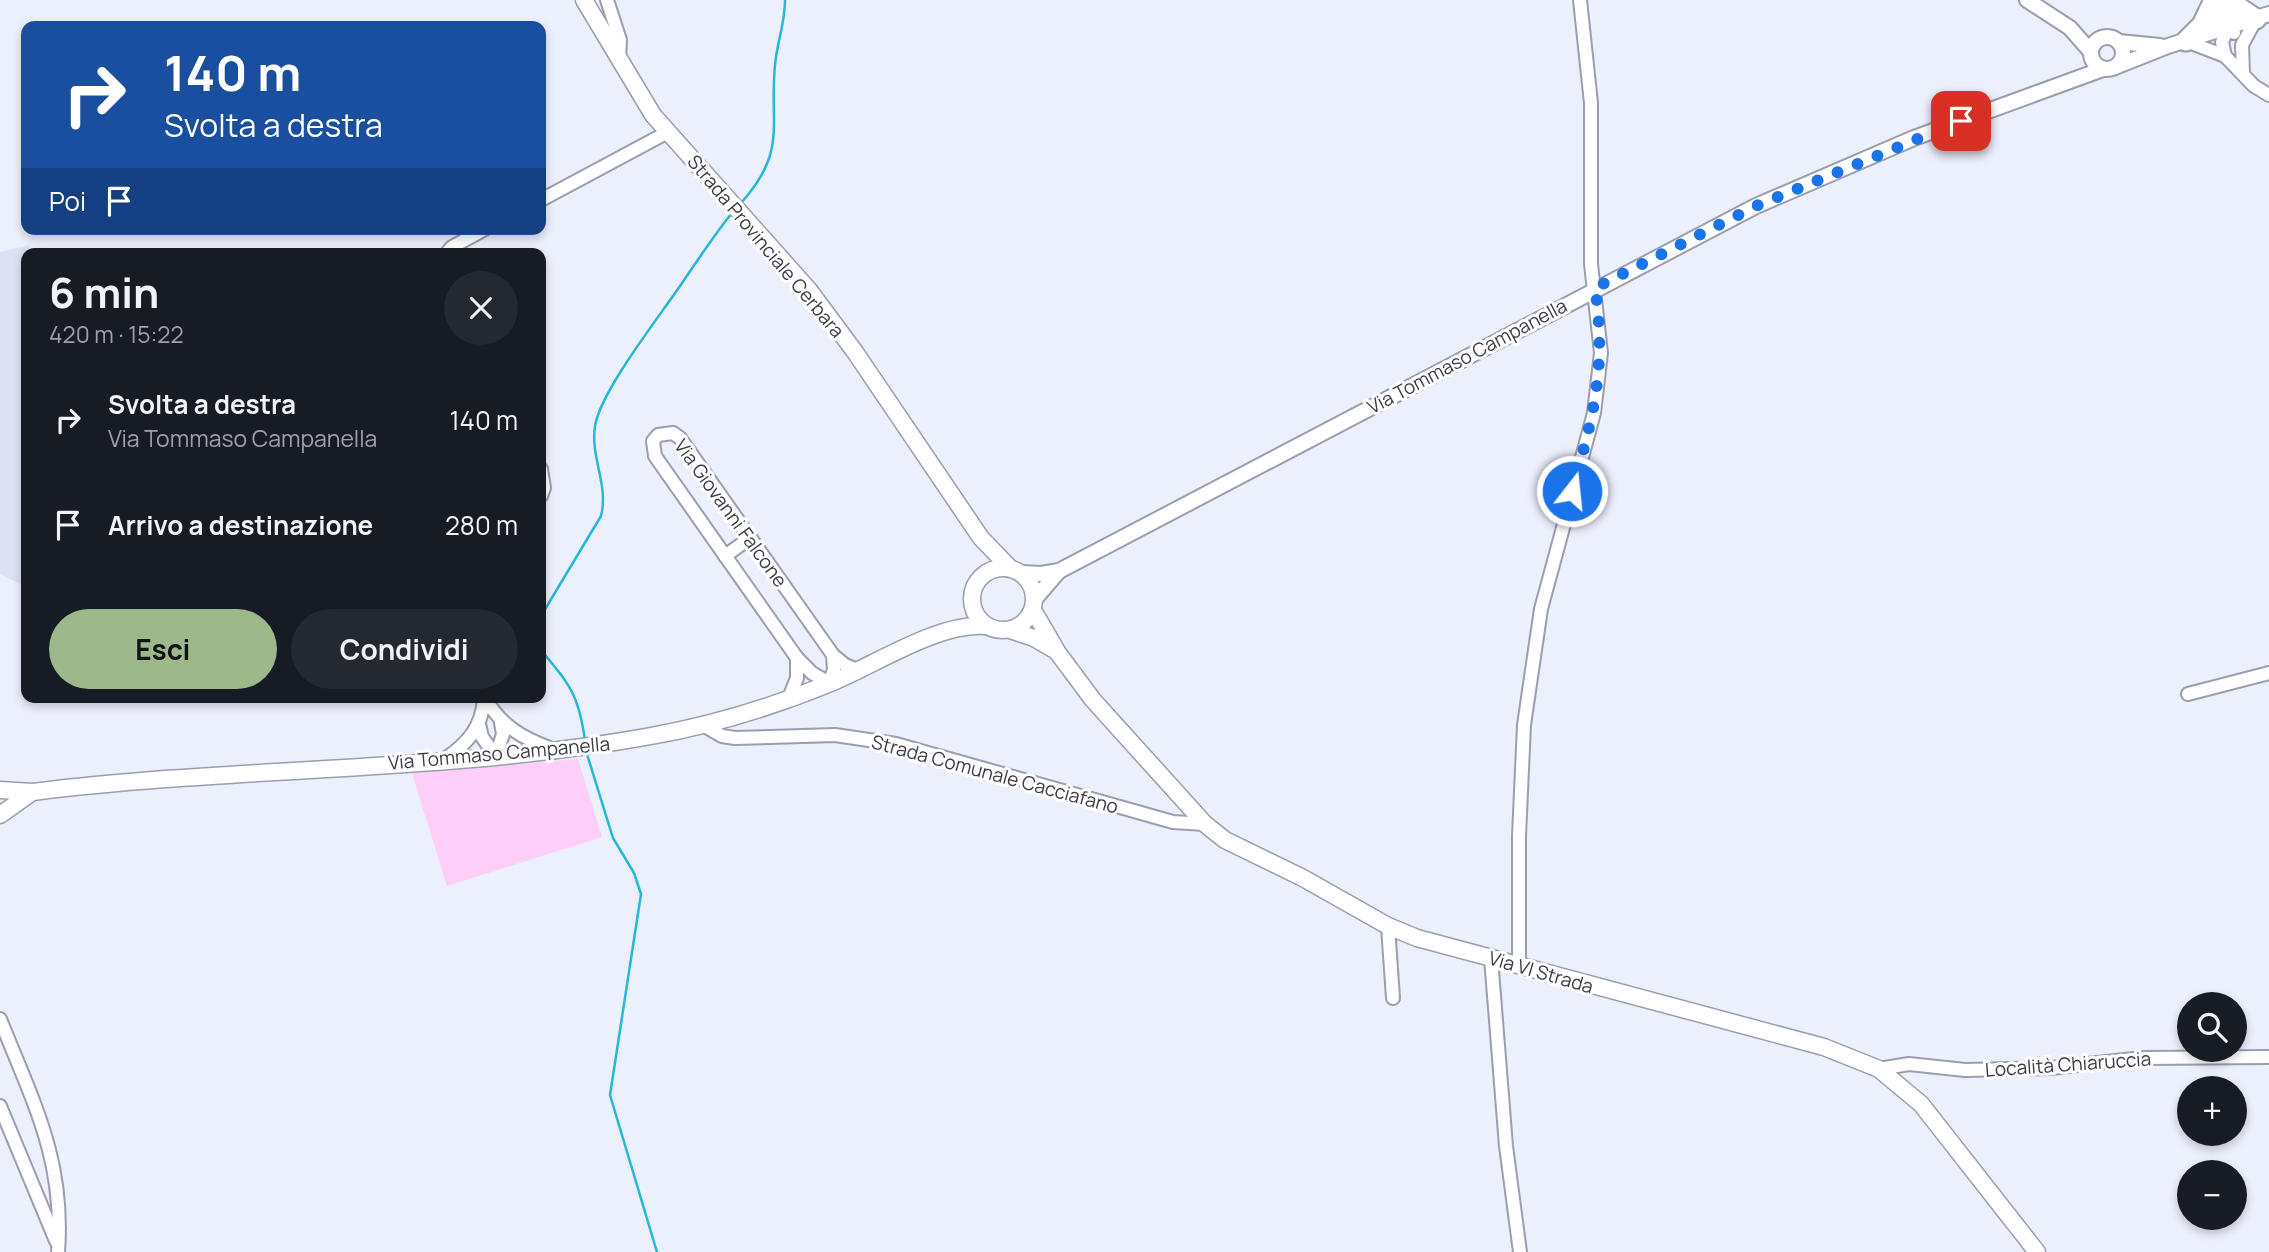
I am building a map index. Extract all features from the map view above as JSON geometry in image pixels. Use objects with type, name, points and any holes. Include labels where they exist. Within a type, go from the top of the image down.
[{"type":"highway","points":[[2221,3],[2263,17]]},
{"type":"highway","points":[[2221,3],[2228,29]]},
{"type":"highway","points":[[2177,44],[2221,3]]},
{"type":"main road","name":"Strada Provinciale Cerbara","points":[[584,0],[619,61],[668,132],[833,321],[981,538],[1031,584],[1034,605]]},
{"type":"main road","points":[[981,538],[984,558],[980,578],[972,596],[975,614],[985,626],[1010,630],[1024,623],[1034,605]]},
{"type":"main road","points":[[980,578],[999,568],[1016,571]]},
{"type":"main road","name":"Via Tommaso Campanella","points":[[945,630],[972,596]]},
{"type":"main road","name":"Via VI Strada","points":[[1034,605],[1058,653],[1093,700],[1205,824],[1226,840],[1303,878],[1388,926],[1417,938],[1824,1047],[1879,1069],[1896,1080],[1921,1104],[2037,1252]]},
{"type":"main road","name":"Via Tommaso Campanella","points":[[0,790],[33,792],[496,756],[595,745],[703,725],[789,698],[860,671],[945,630],[965,624],[985,626]]},
{"type":"main road","name":"Via VI Strada","points":[[1010,630],[1034,638],[1058,653]]},
{"type":"main road","points":[[0,815],[33,792]]},
{"type":"street","points":[[607,0],[620,40],[619,61]]},
{"type":"street","points":[[1519,964],[1518,836],[1524,725],[1541,609],[1594,413],[1601,353],[1591,264],[1591,103],[1580,0]]},
{"type":"street","points":[[2027,0],[2070,28],[2100,62],[2177,44],[2263,17]]},
{"type":"street","points":[[2243,73],[2242,45],[2263,17]]},
{"type":"street","points":[[2070,28],[2142,47],[2177,44],[2225,56],[2254,86],[2269,95]]},
{"type":"street","points":[[2228,29],[2242,45]]},
{"type":"street","points":[[2225,56],[2222,43],[2228,29]]},
{"type":"street","name":"Via Tommaso Campanella","points":[[2100,62],[2098,40],[2105,37]]},
{"type":"street","name":"Via Tommaso Campanella","points":[[1016,571],[1041,575],[1059,571],[1756,206],[1914,138],[2077,79],[2100,62],[2123,55],[2119,42]]},
{"type":"street","points":[[546,197],[668,132]]},
{"type":"street","points":[[451,248],[474,235]]},
{"type":"street","name":"Via Giovanni Falcone","points":[[829,683],[811,673],[797,658],[655,456],[653,441],[658,435],[674,433],[680,439],[832,655],[845,665],[860,671]]},
{"type":"street","points":[[725,556],[750,538]]},
{"type":"street","name":"Via Tommaso Campanella","points":[[1034,605],[1059,571]]},
{"type":"street","points":[[829,683],[834,670],[832,655]]},
{"type":"street","points":[[789,698],[797,678],[797,658]]},
{"type":"street","points":[[2188,694],[2269,673]]},
{"type":"street","points":[[483,703],[480,724],[482,737],[496,756]]},
{"type":"street","points":[[487,703],[501,723],[517,734],[556,750]]},
{"type":"street","points":[[496,756],[503,734],[501,723]]},
{"type":"street","points":[[445,759],[460,749],[480,724]]},
{"type":"street","name":"Strada Comunale Cacciafano","points":[[703,725],[722,736],[735,738],[835,735],[896,744],[1173,822],[1205,824]]},
{"type":"street","points":[[1388,926],[1393,998]]},
{"type":"street","points":[[1491,958],[1507,1157],[1520,1252]]},
{"type":"street","points":[[0,1019],[47,1138],[57,1173],[61,1200],[59,1250]]},
{"type":"street","name":"Località Chiaruccia","points":[[1879,1069],[1909,1064],[1965,1070],[2051,1068],[2171,1057],[2269,1058]]},
{"type":"street","points":[[1896,1080],[1909,1064]]},
{"type":"street","points":[[0,1106],[59,1250]]},
{"type":"shaded area","points":[[29,245],[30,248],[21,248],[21,584],[0,574],[0,252]]},
{"type":"shaded area","points":[[578,759],[602,837],[447,886],[412,773]]},
{"type":"waterway","points":[[741,203],[756,184],[771,152],[775,65],[785,0]]},
{"type":"waterway","points":[[546,608],[601,516],[603,493],[594,437],[595,426],[608,393],[632,353],[732,213]]},
{"type":"waterway","points":[[546,656],[572,691],[580,712],[585,741]]},
{"type":"waterway","points":[[586,751],[613,838],[634,873],[641,894],[610,1095],[657,1252]]},
{"type":"route","points":[[1572,491],[1594,413],[1601,353],[1595,288],[1756,206],[1914,138],[1961,121]]}]
